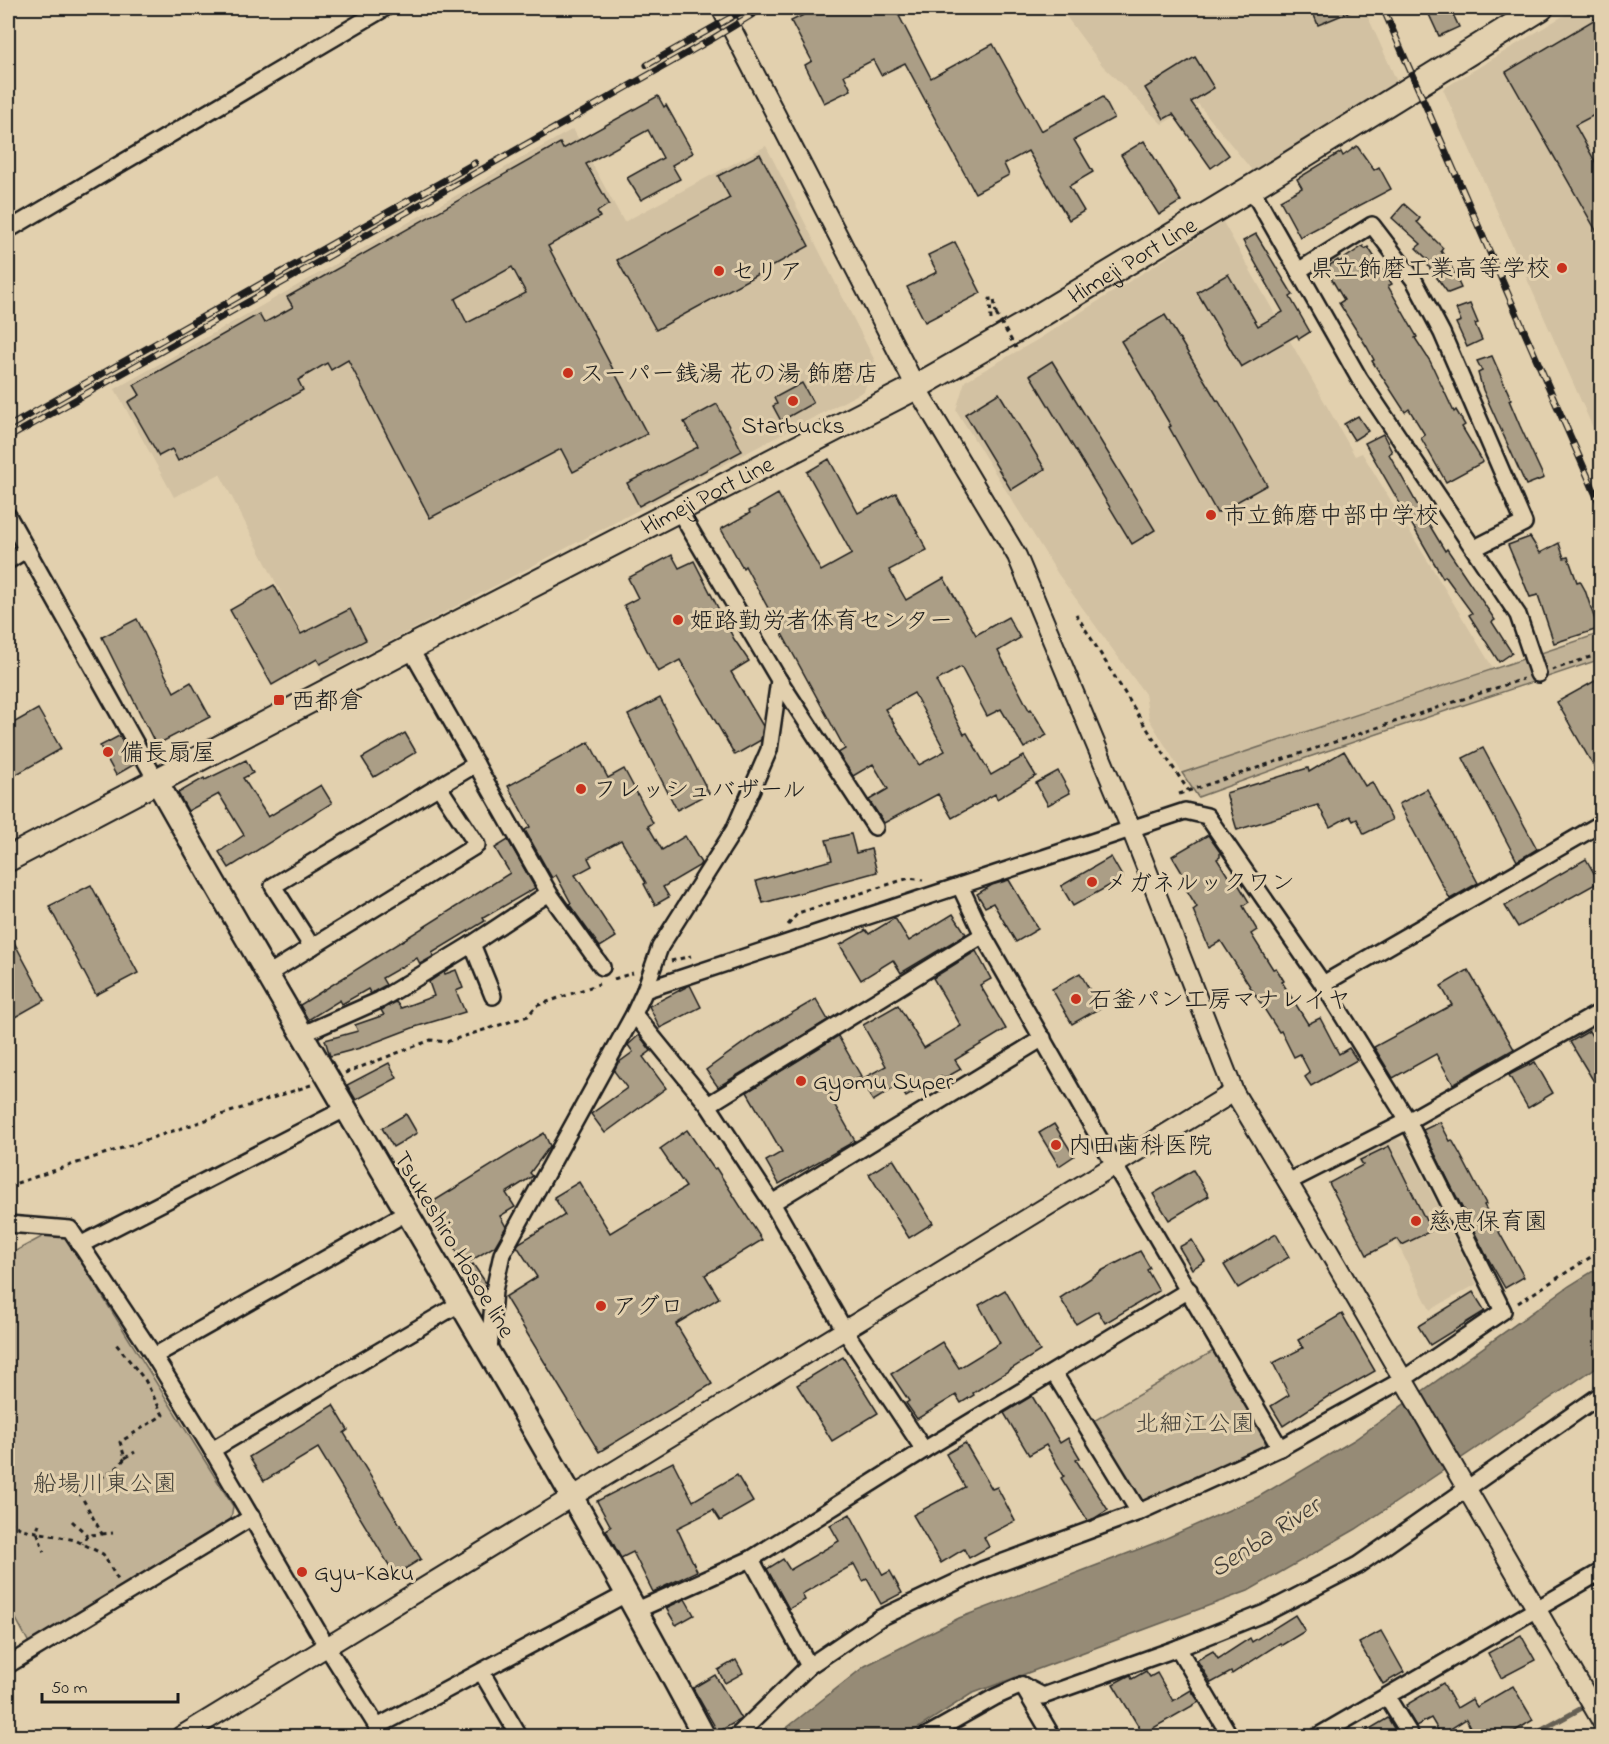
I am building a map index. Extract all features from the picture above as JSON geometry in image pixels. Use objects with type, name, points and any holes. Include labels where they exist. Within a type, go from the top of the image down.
[{"type":"main road","name":"Himeji Port Line","points":[[8,859],[156,780],[916,387],[1019,328],[1251,188],[1541,8]]},
{"type":"main road","name":"Tsukeshiro Hosoe line","points":[[156,780],[345,1109],[573,1496],[633,1602],[704,1737]]},
{"type":"street","points":[[8,230],[384,8]]},
{"type":"street","points":[[721,8],[916,387],[1017,556],[1131,829],[1234,1092],[1602,1722]]},
{"type":"street","points":[[1251,188],[1359,378],[1518,615],[1538,674]]},
{"type":"street","points":[[1298,271],[1372,225],[1414,280],[1442,333],[1524,524],[1475,548]]},
{"type":"street","points":[[678,509],[779,680],[875,827]]},
{"type":"street","points":[[8,516],[156,780]]},
{"type":"street","points":[[8,561],[27,549]]},
{"type":"street","points":[[410,648],[549,893],[602,967]]},
{"type":"street","points":[[489,1350],[494,1291],[502,1254],[634,1014],[660,947],[734,830],[770,750],[779,680]]},
{"type":"street","points":[[312,947],[273,886],[476,765]]},
{"type":"street","points":[[268,974],[477,845],[439,787]]},
{"type":"street","points":[[645,990],[1185,811],[1207,816],[1323,984],[1408,1121],[1503,1311],[1402,1380],[1280,1448],[1139,1512],[982,1570],[880,1618],[810,1666],[737,1737]]},
{"type":"street","points":[[1323,984],[1602,823]]},
{"type":"street","points":[[960,886],[983,935],[1280,1448]]},
{"type":"street","points":[[303,1034],[380,1000],[472,944],[549,893]]},
{"type":"street","points":[[708,1105],[983,935]]},
{"type":"street","points":[[472,944],[493,996]]},
{"type":"street","points":[[1288,1182],[1408,1121],[1602,1011]]},
{"type":"street","points":[[634,1014],[708,1105],[772,1203],[845,1330],[924,1449]]},
{"type":"street","points":[[772,1203],[1042,1038]]},
{"type":"street","points":[[181,1737],[1234,1092]]},
{"type":"street","points":[[80,1245],[345,1109]]},
{"type":"street","points":[[154,1356],[406,1213]]},
{"type":"street","points":[[8,1224],[70,1229],[154,1356],[212,1450],[327,1647],[380,1732],[482,1673],[633,1602],[751,1559],[924,1449],[1189,1290]]},
{"type":"street","points":[[212,1450],[459,1304]]},
{"type":"street","points":[[1054,1373],[1139,1512]]},
{"type":"street","points":[[1022,1685],[1043,1696],[1178,1648],[1264,1613],[1358,1565],[1602,1394]]},
{"type":"street","points":[[8,1665],[252,1517]]},
{"type":"street","points":[[751,1559],[810,1666]]},
{"type":"street","points":[[1318,1737],[1535,1608],[1602,1571]]},
{"type":"street","points":[[1178,1648],[1230,1737]]},
{"type":"street","points":[[482,1673],[519,1737]]},
{"type":"street","points":[[926,1737],[995,1697],[1022,1685]]},
{"type":"street","points":[[1022,1685],[1052,1737]]},
{"type":"street","points":[[1387,1697],[1410,1737]]},
{"type":"path","points":[[991,321],[990,300],[994,299],[996,314],[1016,348]]},
{"type":"path","points":[[1076,614],[1142,721],[1207,816]]},
{"type":"path","points":[[1178,794],[1602,653]]},
{"type":"path","points":[[785,928],[798,913],[909,878],[925,880]]},
{"type":"path","points":[[611,980],[697,954]]},
{"type":"path","points":[[8,1186],[328,1079],[432,1040],[446,1042],[528,1016],[536,1006],[600,983]]},
{"type":"path","points":[[1503,1311],[1528,1298],[1602,1250]]},
{"type":"path","points":[[116,1344],[145,1380],[163,1415],[120,1442],[124,1458]]},
{"type":"path","points":[[69,1490],[79,1492],[118,1467],[124,1458],[135,1452]]},
{"type":"path","points":[[79,1492],[102,1534]]},
{"type":"path","points":[[72,1521],[87,1535],[112,1533]]},
{"type":"path","points":[[8,1522],[22,1529],[75,1540],[104,1554],[121,1587]]},
{"type":"path","points":[[39,1524],[37,1531],[44,1552]]},
{"type":"path","points":[[83,1544],[87,1535]]},
{"type":"shaded area","points":[[1060,8],[1364,8],[1398,84],[1255,174],[1198,104],[1162,124],[1102,65]]},
{"type":"shaded area","name":"県立飾磨工業高等学校","points":[[1576,8],[1601,8],[1601,446],[1443,89]]},
{"type":"shaded area","points":[[573,129],[624,222],[766,146],[875,361],[864,391],[324,676],[220,474],[174,497],[115,389]]},
{"type":"shaded area","name":"市立飾磨中部中学校","points":[[1223,222],[1355,456],[1362,453],[1493,668],[1182,773],[1149,719],[1145,694],[1058,574],[956,410],[965,381],[1037,340]]},
{"type":"shaded area","name":"慈恵保育園","points":[[1396,1138],[1407,1144],[1477,1284],[1430,1310],[1356,1158]]},
{"type":"green space","points":[[1601,633],[1601,659],[1306,758],[1198,797],[1182,773]]},
{"type":"green space","name":"船場川東公園","points":[[51,1232],[63,1233],[233,1506],[231,1519],[29,1643],[8,1604],[8,1255]]},
{"type":"green space","name":"北細江公園","points":[[1215,1350],[1265,1438],[1265,1446],[1257,1454],[1146,1502],[1140,1500],[1092,1422]]},
{"type":"water","name":"Senba River","points":[[1601,1266],[1601,1364],[1356,1529],[1248,1591],[971,1694],[906,1736],[778,1736],[865,1666],[959,1618],[1160,1541],[1258,1497],[1354,1440],[1569,1286]]},
{"type":"building","points":[[818,8],[895,8],[931,78],[993,44],[1041,131],[1103,97],[1114,118],[1074,140],[1093,172],[1069,186],[1084,211],[1069,220],[1028,151],[1004,164],[1009,175],[975,193],[905,63],[881,75],[873,60],[844,75],[851,90],[824,103],[805,65],[812,61],[791,21]]},
{"type":"building","points":[[1311,8],[1359,8],[1318,25]]},
{"type":"building","points":[[1426,8],[1450,8],[1459,27],[1439,36]]},
{"type":"building","points":[[1602,15],[1602,111],[1575,125],[1602,174],[1602,241],[1506,72]]},
{"type":"building","points":[[1195,57],[1214,88],[1191,102],[1229,155],[1211,168],[1173,114],[1164,119],[1145,88]]},
{"type":"building","points":[[658,96],[664,107],[666,105],[693,153],[672,165],[680,179],[641,200],[627,178],[663,158],[648,130],[586,164],[609,204],[597,212],[600,217],[548,246],[647,434],[573,472],[561,449],[430,518],[348,360],[331,370],[327,363],[298,380],[303,390],[178,461],[172,449],[159,456],[128,402],[140,395],[134,385],[259,314],[264,323],[293,307],[287,297],[560,143],[563,149]],"holes":[[[512,267],[526,293],[467,323],[455,299]]]},
{"type":"building","points":[[1144,141],[1181,201],[1159,215],[1121,155]]},
{"type":"building","points":[[1357,146],[1374,170],[1379,167],[1391,189],[1300,237],[1280,200],[1302,188],[1297,179],[1341,152],[1343,156]]},
{"type":"building","points":[[760,154],[809,246],[656,330],[617,260],[730,198],[718,176]]},
{"type":"building","points":[[1404,204],[1420,218],[1417,222],[1443,248],[1441,251],[1461,288],[1448,293],[1426,263],[1429,261],[1416,248],[1421,244],[1392,218]]},
{"type":"building","points":[[1256,234],[1293,295],[1290,297],[1310,332],[1299,339],[1297,335],[1241,367],[1197,292],[1228,274],[1258,326],[1283,312],[1243,241]]},
{"type":"building","points":[[955,242],[981,293],[925,322],[907,287],[937,272],[928,255]]},
{"type":"building","points":[[1363,246],[1365,249],[1368,247],[1392,284],[1388,286],[1417,337],[1415,338],[1430,361],[1454,412],[1456,410],[1465,425],[1462,427],[1483,462],[1446,482],[1421,438],[1425,435],[1409,409],[1405,412],[1372,361],[1374,360],[1367,347],[1339,303],[1344,300],[1325,268],[1338,260],[1339,262]]},
{"type":"building","points":[[1470,304],[1482,340],[1467,347],[1456,323],[1461,321],[1456,309]]},
{"type":"building","points":[[1165,315],[1267,485],[1217,513],[1169,427],[1171,426],[1121,341]]},
{"type":"building","points":[[1492,356],[1544,478],[1526,485],[1483,390],[1478,373],[1482,371],[1477,361]]},
{"type":"building","points":[[1052,361],[1155,530],[1132,544],[1030,375]]},
{"type":"building","points":[[802,383],[813,403],[781,421],[773,406],[777,404],[774,398]]},
{"type":"building","points":[[999,393],[1045,469],[1011,490],[965,414]]},
{"type":"building","points":[[717,404],[742,451],[639,506],[627,483],[698,447],[684,422]]},
{"type":"building","points":[[1358,416],[1368,431],[1354,440],[1344,424]]},
{"type":"building","points":[[1383,434],[1392,452],[1389,454],[1421,511],[1445,551],[1447,549],[1495,620],[1492,622],[1512,653],[1499,662],[1469,615],[1472,613],[1445,576],[1443,578],[1365,443]]},
{"type":"building","points":[[829,459],[858,513],[896,493],[927,550],[889,570],[906,600],[944,578],[976,635],[1008,617],[1020,638],[998,651],[1029,710],[1031,709],[1047,735],[1024,748],[1001,709],[987,716],[961,667],[936,681],[964,734],[967,733],[991,775],[1024,756],[1036,776],[997,799],[995,794],[952,818],[938,794],[884,823],[869,800],[888,789],[873,764],[853,776],[838,753],[845,749],[745,566],[743,568],[721,529],[778,494],[821,571],[852,554],[807,472]],"holes":[[[914,693],[945,751],[919,765],[885,709]]]},
{"type":"building","points":[[1530,537],[1540,553],[1559,543],[1564,558],[1568,557],[1577,582],[1580,581],[1585,590],[1598,629],[1554,643],[1538,595],[1530,597],[1508,545]]},
{"type":"building","name":"姫路勤労者体育センター","points":[[672,555],[679,568],[694,561],[734,639],[749,661],[731,672],[763,726],[761,740],[735,755],[680,660],[658,672],[624,605],[638,598],[628,578]]},
{"type":"building","points":[[274,585],[301,634],[350,609],[366,640],[320,664],[317,659],[272,685],[230,610]]},
{"type":"building","points":[[137,619],[174,692],[191,682],[210,717],[156,745],[102,637]]},
{"type":"building","points":[[1602,677],[1602,781],[1557,702]]},
{"type":"building","points":[[660,698],[709,793],[677,810],[628,715]]},
{"type":"building","points":[[38,709],[61,749],[8,779],[8,726]]},
{"type":"building","points":[[405,733],[416,752],[374,777],[362,758]]},
{"type":"building","points":[[119,736],[135,764],[116,775],[100,746]]},
{"type":"building","points":[[589,742],[608,778],[624,769],[653,823],[648,826],[662,850],[685,836],[701,863],[663,887],[669,897],[655,905],[644,884],[646,883],[621,840],[588,858],[592,866],[575,875],[616,937],[600,947],[569,904],[571,903],[556,875],[552,878],[525,830],[530,827],[508,786]]},
{"type":"building","points":[[1483,748],[1537,849],[1517,861],[1463,758]]},
{"type":"building","points":[[1344,751],[1365,786],[1372,782],[1392,820],[1364,834],[1357,819],[1353,821],[1350,816],[1330,827],[1318,805],[1237,830],[1226,793],[1308,768],[1309,772]]},
{"type":"building","points":[[246,760],[253,773],[243,778],[268,817],[321,785],[332,803],[229,868],[219,852],[244,835],[219,794],[188,811],[178,793],[204,778],[205,780]]},
{"type":"building","points":[[1058,771],[1070,793],[1048,805],[1036,783]]},
{"type":"building","points":[[1427,789],[1478,883],[1450,899],[1399,804]]},
{"type":"building","points":[[851,834],[856,853],[871,849],[877,872],[763,903],[756,881],[832,860],[826,840]]},
{"type":"building","points":[[1208,835],[1220,852],[1220,857],[1217,859],[1233,884],[1237,882],[1249,902],[1243,906],[1257,930],[1251,934],[1273,969],[1276,968],[1308,1024],[1320,1018],[1339,1054],[1349,1048],[1357,1060],[1311,1086],[1305,1077],[1310,1073],[1300,1054],[1294,1057],[1281,1031],[1279,1032],[1221,941],[1209,948],[1193,910],[1197,907],[1183,884],[1187,881],[1172,856]]},
{"type":"building","points":[[508,840],[535,888],[483,918],[485,921],[432,953],[434,956],[420,964],[417,958],[382,978],[386,985],[371,994],[368,989],[342,1004],[340,1000],[308,1020],[300,1005],[510,873],[495,848]]},
{"type":"building","name":"メガネルックワン","points":[[1111,857],[1123,878],[1073,906],[1061,886]]},
{"type":"building","points":[[1586,859],[1599,882],[1518,927],[1505,906]]},
{"type":"building","points":[[1009,880],[1038,929],[1016,942],[993,903],[985,907],[977,894],[992,885]]},
{"type":"building","points":[[91,885],[138,973],[96,995],[49,906]]},
{"type":"building","points":[[953,914],[966,934],[901,973],[893,960],[861,980],[840,945],[866,930],[869,934],[895,918],[909,941]]},
{"type":"building","points":[[8,931],[45,1000],[8,1021]]},
{"type":"building","points":[[976,951],[991,979],[980,985],[1006,1029],[955,1060],[961,1069],[943,1079],[941,1076],[906,1097],[899,1085],[873,1101],[860,1080],[886,1066],[863,1025],[898,1005],[924,1048],[961,1026],[933,978]]},
{"type":"building","points":[[456,970],[463,988],[456,991],[465,1012],[330,1056],[325,1040],[358,1031],[355,1025],[384,1015],[381,1010],[396,1002],[401,1008],[434,996],[429,982],[444,972],[445,974]]},
{"type":"building","points":[[1468,970],[1514,1049],[1453,1084],[1436,1054],[1393,1078],[1374,1047],[1452,1005],[1441,986]]},
{"type":"building","name":"石釜パン工房マナレイヤ","points":[[1080,973],[1100,1008],[1072,1024],[1052,989]]},
{"type":"building","points":[[690,985],[701,1007],[660,1028],[649,1006]]},
{"type":"building","points":[[816,999],[828,1020],[718,1087],[706,1070],[756,1034]]},
{"type":"building","points":[[1589,1031],[1602,1053],[1602,1095],[1570,1042]]},
{"type":"building","points":[[639,1035],[651,1051],[643,1057],[666,1088],[605,1133],[591,1114],[627,1088],[614,1071],[618,1063],[633,1052],[628,1045]]},
{"type":"building","points":[[838,1036],[861,1076],[829,1095],[855,1141],[779,1184],[766,1161],[782,1152],[747,1092]]},
{"type":"building","points":[[1535,1062],[1553,1093],[1528,1108],[1509,1075]]},
{"type":"building","points":[[389,1063],[397,1078],[356,1100],[347,1085]]},
{"type":"building","points":[[406,1114],[417,1133],[393,1147],[382,1128]]},
{"type":"building","points":[[1440,1122],[1460,1154],[1486,1204],[1484,1205],[1524,1277],[1505,1288],[1423,1130]]},
{"type":"building","name":"内田歯科医院","points":[[1054,1124],[1074,1156],[1059,1166],[1039,1133]]},
{"type":"building","points":[[687,1130],[714,1169],[716,1168],[762,1240],[705,1275],[719,1298],[676,1324],[712,1384],[599,1452],[505,1297],[537,1277],[517,1246],[565,1215],[554,1197],[579,1182],[610,1233],[686,1187],[660,1149]]},
{"type":"building","points":[[544,1133],[550,1146],[530,1173],[533,1176],[506,1193],[515,1207],[500,1216],[506,1227],[495,1246],[464,1265],[443,1227],[447,1224],[434,1201]]},
{"type":"building","points":[[1389,1146],[1431,1231],[1402,1245],[1398,1239],[1367,1255],[1329,1183],[1363,1165],[1360,1160]]},
{"type":"building","points":[[893,1159],[933,1223],[909,1238],[869,1174]]},
{"type":"building","points":[[1193,1170],[1209,1196],[1169,1220],[1153,1194]]},
{"type":"building","points":[[1276,1234],[1289,1257],[1238,1288],[1224,1265]]},
{"type":"building","points":[[1192,1240],[1205,1261],[1192,1269],[1179,1247]]},
{"type":"building","points":[[1140,1251],[1150,1268],[1147,1270],[1159,1291],[1105,1323],[1098,1311],[1076,1324],[1060,1298],[1103,1270]]},
{"type":"building","points":[[473,1264],[486,1283],[485,1289],[476,1294],[461,1271]]},
{"type":"building","points":[[1005,1290],[1040,1351],[961,1403],[956,1395],[917,1419],[906,1403],[909,1401],[891,1374],[942,1342],[959,1368],[1000,1343],[979,1305]]},
{"type":"building","points":[[1473,1292],[1485,1311],[1430,1345],[1418,1326]]},
{"type":"building","points":[[1342,1314],[1375,1371],[1330,1395],[1283,1426],[1271,1406],[1289,1395],[1273,1363],[1303,1348],[1298,1340]]},
{"type":"building","points":[[843,1357],[878,1413],[832,1441],[797,1385]]},
{"type":"building","points":[[1032,1396],[1060,1443],[1068,1438],[1080,1458],[1076,1460],[1108,1510],[1095,1518],[1088,1521],[1061,1478],[1064,1476],[1046,1445],[1029,1455],[1004,1413]]},
{"type":"building","points":[[333,1405],[348,1430],[344,1433],[421,1559],[395,1575],[318,1448],[264,1481],[249,1457]]},
{"type":"building","points":[[965,1443],[992,1489],[997,1487],[1015,1521],[984,1537],[989,1547],[969,1558],[964,1549],[941,1563],[913,1515],[965,1487],[946,1454]]},
{"type":"building","points":[[673,1462],[693,1501],[737,1475],[753,1502],[720,1521],[713,1510],[677,1528],[697,1571],[653,1592],[633,1552],[621,1558],[606,1530],[611,1527],[597,1501]]},
{"type":"building","points":[[850,1514],[883,1575],[890,1571],[902,1593],[881,1604],[867,1579],[863,1581],[854,1564],[802,1594],[805,1600],[789,1609],[767,1569],[783,1559],[790,1570],[839,1541],[830,1525]]},
{"type":"building","points":[[685,1599],[694,1615],[676,1625],[666,1608]]},
{"type":"building","points":[[1295,1615],[1305,1631],[1282,1645],[1280,1643],[1232,1674],[1231,1672],[1211,1683],[1197,1660],[1213,1651],[1218,1659],[1250,1638],[1252,1642]]},
{"type":"building","points":[[1381,1631],[1404,1672],[1383,1684],[1359,1643]]},
{"type":"building","points":[[1521,1635],[1535,1660],[1501,1678],[1488,1653]]},
{"type":"building","points":[[736,1660],[743,1673],[725,1683],[718,1670]]},
{"type":"building","points":[[1146,1671],[1150,1677],[1157,1673],[1173,1701],[1191,1690],[1199,1702],[1143,1734],[1113,1684],[1130,1675],[1132,1679]]},
{"type":"building","points":[[715,1675],[741,1719],[718,1732],[693,1688]]},
{"type":"building","points":[[1443,1683],[1457,1708],[1472,1699],[1477,1707],[1513,1686],[1533,1720],[1505,1737],[1475,1737],[1466,1719],[1441,1735],[1431,1718],[1416,1726],[1405,1708],[1406,1705]]},
{"type":"building","points":[[1388,1718],[1399,1737],[1356,1737]]},
{"type":"waterway","points":[[1531,1736],[1602,1697]]},
{"type":"railway","points":[[8,438],[763,8]]},
{"type":"railway","points":[[1383,8],[1602,509]]},
{"type":"railway","points":[[647,65],[744,10]]},
{"type":"railway","points":[[8,427],[475,163]]},
{"type":"place","name":"県立飾磨工業高等学校","points":[[1562,268]]},
{"type":"place","name":"セリア","points":[[719,271]]},
{"type":"place","name":"スーパー銭湯 花の湯 飾磨店","points":[[568,373]]},
{"type":"place","name":"Starbucks","points":[[793,401]]},
{"type":"place","name":"市立飾磨中部中学校","points":[[1211,515]]},
{"type":"place","name":"姫路勤労者体育センター","points":[[678,620]]},
{"type":"place","name":"西都倉","points":[[279,700]]},
{"type":"place","name":"備長扇屋","points":[[108,752]]},
{"type":"place","name":"フレッシュバザール","points":[[581,789]]},
{"type":"place","name":"メガネルックワン","points":[[1092,882]]},
{"type":"place","name":"石釜パン工房マナレイヤ","points":[[1076,999]]},
{"type":"place","name":"Gyomu Super","points":[[801,1081]]},
{"type":"place","name":"内田歯科医院","points":[[1056,1145]]},
{"type":"place","name":"慈恵保育園","points":[[1416,1221]]},
{"type":"place","name":"アグロ","points":[[601,1306]]},
{"type":"place","name":"Gyu-Kaku","points":[[302,1572]]}]
